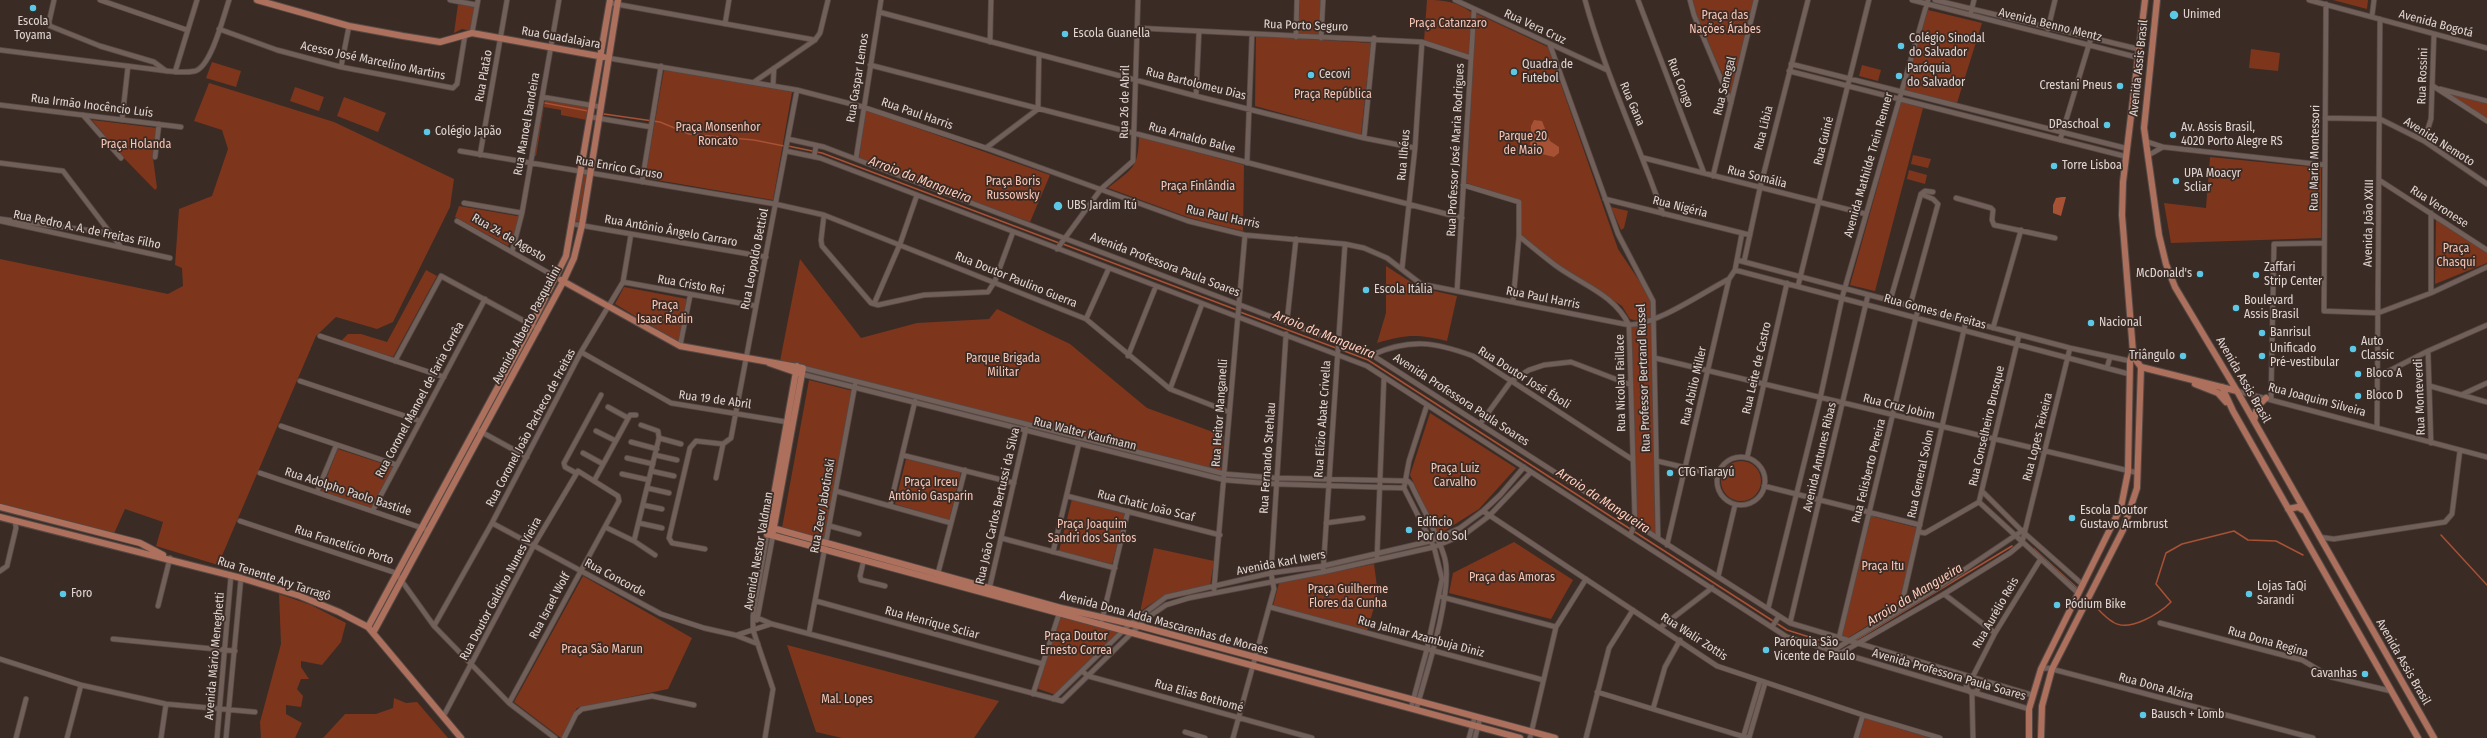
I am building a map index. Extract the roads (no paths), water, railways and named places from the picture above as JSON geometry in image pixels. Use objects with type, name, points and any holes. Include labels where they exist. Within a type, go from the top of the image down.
[{"type":"main road","name":"Rua Guadalajara","points":[[257,0],[275,3],[349,26],[438,42],[469,34],[608,58]]},
{"type":"main road","name":"Avenida Assis Brasil","points":[[2141,367],[2135,359],[2133,352],[2122,216],[2124,156],[2136,57],[2145,0]]},
{"type":"main road","name":"Avenida Assis Brasil","points":[[2157,0],[2144,107],[2145,141],[2159,235],[2175,287],[2237,391],[2434,738]]},
{"type":"main road","name":"Avenida Alberto Pasqualini","points":[[368,627],[421,527],[476,429],[532,324],[566,256],[574,224],[600,56],[610,2]]},
{"type":"main road","name":"Avenida Alberto Pasqualini","points":[[373,632],[539,329],[574,258],[582,225],[618,2]]},
{"type":"main road","name":"Rua 24 de Agosto","points":[[556,277],[680,346],[747,359]]},
{"type":"main road","points":[[2029,738],[2029,709],[2041,669],[2121,507],[2128,472],[2129,374],[2130,361],[2133,352]]},
{"type":"main road","name":"Rua Walter Kaufmann","points":[[747,359],[776,362],[799,370]]},
{"type":"main road","name":"Rua Joaquim Silveira","points":[[2141,367],[2189,381],[2237,391]]},
{"type":"main road","points":[[2041,738],[2042,706],[2052,669],[2123,530],[2138,488],[2141,367]]},
{"type":"main road","name":"Avenida Nestor Valdman","points":[[770,535],[787,422],[799,370]]},
{"type":"main road","name":"Avenida Nestor Valdman","points":[[771,528],[799,370]]},
{"type":"main road","points":[[2189,381],[2218,393],[2233,411]]},
{"type":"main road","name":"Avenida Assis Brasil","points":[[2222,387],[2233,411],[2418,738]]},
{"type":"main road","points":[[2254,421],[2257,407],[2269,398]]},
{"type":"main road","name":"Rua Tenente Ary Tarragô","points":[[0,507],[141,543],[170,558]]},
{"type":"main road","points":[[2288,509],[2298,507],[2305,511]]},
{"type":"main road","points":[[17,512],[18,521]]},
{"type":"main road","points":[[18,521],[24,513]]},
{"type":"main road","name":"Rua Tenente Ary Tarragô","points":[[0,517],[170,558],[232,575],[300,596],[339,612],[368,627],[373,632],[461,738]]},
{"type":"main road","name":"Avenida Dona Adda Mascarenhas de Moraes","points":[[771,528],[864,559],[938,576]]},
{"type":"main road","name":"Avenida Dona Adda Mascarenhas de Moraes","points":[[770,535],[826,546],[938,576],[1253,666],[1520,738]]},
{"type":"main road","points":[[139,551],[142,549],[141,543]]},
{"type":"main road","name":"Avenida Dona Adda Mascarenhas de Moraes","points":[[1102,622],[1140,626],[1478,717],[1531,735],[1555,738]]},
{"type":"street","points":[[54,0],[49,25],[100,46],[154,62],[166,71]]},
{"type":"street","points":[[100,0],[109,1],[187,30]]},
{"type":"street","points":[[175,72],[197,0]]},
{"type":"street","points":[[0,57],[0,50],[175,72],[194,71],[200,69],[204,65],[229,0]]},
{"type":"street","points":[[450,0],[478,2],[469,34]]},
{"type":"street","name":"Rua Platão","points":[[480,155],[508,0]]},
{"type":"street","name":"Rua Manoel Bandeira","points":[[512,252],[522,213],[529,164],[559,0]]},
{"type":"street","points":[[725,24],[729,0]]},
{"type":"street","points":[[754,82],[815,40],[820,33],[828,0]]},
{"type":"street","name":"Rua Gaspar Lemos","points":[[856,159],[881,0]]},
{"type":"street","points":[[990,42],[991,0]]},
{"type":"street","name":"Rua 26 de Abril","points":[[1060,243],[1101,189],[1132,163],[1135,134],[1138,0]]},
{"type":"street","points":[[1296,37],[1297,0]]},
{"type":"street","points":[[1321,38],[1323,0]]},
{"type":"street","name":"Rua Vera Cruz","points":[[1455,0],[1607,70]]},
{"type":"street","name":"Rua Gana","points":[[1584,0],[1607,70],[1644,158],[1664,214]]},
{"type":"street","name":"Rua Congo","points":[[1638,0],[1704,173]]},
{"type":"street","points":[[1690,0],[1694,16],[1731,104]]},
{"type":"street","name":"Rua Senegal","points":[[1713,176],[1756,0]]},
{"type":"street","name":"Rua Líbia","points":[[1744,262],[1760,188],[1808,0]]},
{"type":"street","name":"Rua Guiné","points":[[1798,286],[1869,0]]},
{"type":"street","name":"Avenida Benno Mentz","points":[[1912,0],[1949,6],[1971,12],[1997,22],[2136,57]]},
{"type":"street","name":"Avenida Benno Mentz","points":[[1936,0],[1949,6]]},
{"type":"street","points":[[1971,12],[1974,0]]},
{"type":"street","points":[[2046,34],[2055,0]]},
{"type":"street","name":"Avenida Bogotá","points":[[2310,0],[2487,48]]},
{"type":"street","points":[[2372,16],[2374,0]]},
{"type":"street","points":[[610,2],[618,2],[725,24],[815,40]]},
{"type":"street","name":"Avenida Mathilde Trein Renner","points":[[1845,289],[1900,91],[1927,2]]},
{"type":"street","name":"Rua Maria Montessori","points":[[2326,4],[2324,311],[2378,313]]},
{"type":"street","name":"Rua Professor José Maria Rodrigues","points":[[1457,291],[1474,10]]},
{"type":"street","name":"Rua Bartolomeu Dias","points":[[879,12],[1196,96],[1364,138],[1416,148]]},
{"type":"street","name":"Avenida Benno Mentz","points":[[1971,12],[1998,16],[2138,49]]},
{"type":"street","points":[[1997,22],[1998,16]]},
{"type":"street","name":"Avenida João XXIII","points":[[2377,427],[2379,376],[2380,19]]},
{"type":"street","points":[[342,67],[349,26]]},
{"type":"street","name":"Rua Porto Seguro","points":[[1137,28],[1296,37],[1374,38],[1422,42],[1471,58]]},
{"type":"street","name":"Acesso José Marcelino Martins","points":[[219,29],[277,50],[342,67],[455,87],[469,34]]},
{"type":"street","points":[[1196,96],[1199,32]]},
{"type":"street","points":[[1247,162],[1252,34]]},
{"type":"street","name":"Rua Rossini","points":[[2424,142],[2431,119],[2434,87],[2434,34]]},
{"type":"street","points":[[1364,138],[1374,38]]},
{"type":"street","points":[[2060,140],[2091,38]]},
{"type":"street","name":"Rua Ilhéus","points":[[1402,269],[1416,148],[1422,42]]},
{"type":"street","name":"Rua Professor Bertrand Russel","points":[[1550,45],[1618,234],[1652,298],[1655,358],[1658,538]]},
{"type":"street","points":[[986,148],[1038,109],[1039,55]]},
{"type":"street","name":"Rua Guadalajara","points":[[608,58],[797,90],[863,107]]},
{"type":"street","points":[[1791,64],[2125,148]]},
{"type":"street","points":[[122,120],[128,66]]},
{"type":"street","points":[[642,182],[661,66]]},
{"type":"street","name":"Rua Arnaldo Balve","points":[[870,66],[1462,218]]},
{"type":"street","points":[[773,86],[774,68]]},
{"type":"street","points":[[1789,71],[2124,156]]},
{"type":"street","points":[[2434,87],[2487,101]]},
{"type":"street","points":[[2434,87],[2487,121]]},
{"type":"street","name":"Rua Leopoldo Bettiol","points":[[722,444],[729,442],[733,433],[738,412],[756,306],[797,90]]},
{"type":"street","points":[[542,97],[601,107]]},
{"type":"street","name":"Rua Irmão Inocêncio Luís","points":[[0,105],[181,127]]},
{"type":"street","name":"Rua Paul Harris","points":[[863,107],[986,148],[1188,221],[1245,235],[1345,244],[1364,248],[1388,258],[1421,284],[1629,325]]},
{"type":"street","points":[[1980,119],[1982,112]]},
{"type":"street","points":[[83,115],[121,158]]},
{"type":"street","points":[[591,117],[651,127]]},
{"type":"street","points":[[2325,118],[2380,119]]},
{"type":"street","name":"Avenida Nemoto","points":[[2380,119],[2424,142],[2487,184]]},
{"type":"street","points":[[155,157],[159,124]]},
{"type":"street","points":[[2092,148],[2094,141]]},
{"type":"street","points":[[2145,141],[2163,148],[2325,165]]},
{"type":"street","name":"Avenida Professora Paula Soares","points":[[787,145],[856,159],[1060,243],[1237,310],[1286,334],[1338,348],[1372,355],[1480,424],[1632,529],[1712,588],[1776,622],[1790,623],[2032,696]]},
{"type":"street","name":"Avenida Professora Paula Soares","points":[[787,145],[815,151],[916,195],[1014,232],[1060,243],[1109,268],[1202,304],[1287,321],[1338,348],[1367,366],[1530,472],[1632,529],[1658,538],[1768,609],[1787,637],[1833,649],[1841,653],[2029,709]]},
{"type":"street","points":[[2147,156],[2163,148]]},
{"type":"street","name":"Rua Enrico Caruso","points":[[460,151],[529,164],[591,172],[775,204]]},
{"type":"street","name":"Rua Somália","points":[[1644,158],[1866,214]]},
{"type":"street","points":[[0,163],[63,171],[121,247]]},
{"type":"street","name":"Rua Veronese","points":[[2379,180],[2487,250]]},
{"type":"street","points":[[1463,185],[1519,202],[1519,236],[1514,302]]},
{"type":"street","points":[[1890,301],[1921,194],[1926,191],[1933,192]]},
{"type":"street","points":[[1910,306],[1938,204],[1933,199],[1921,194]]},
{"type":"street","points":[[874,304],[900,244],[916,195]]},
{"type":"street","points":[[1956,198],[1991,208],[1993,210],[1992,220],[1994,225],[2055,238]]},
{"type":"street","name":"Rua Nigéria","points":[[1605,199],[1750,235]]},
{"type":"street","points":[[464,203],[522,213]]},
{"type":"street","name":"Rua Doutor Paulino Guerra","points":[[775,204],[824,214],[995,281],[1086,319],[1128,356],[1170,389],[1229,412]]},
{"type":"street","points":[[2431,213],[2431,293]]},
{"type":"street","points":[[824,214],[821,240],[822,246],[874,304]]},
{"type":"street","name":"Rua Pedro A. A. de Freitas Filho","points":[[0,220],[110,233]]},
{"type":"street","name":"Rua Pedro A. A. de Freitas Filho","points":[[0,220],[45,232],[170,258]]},
{"type":"street","name":"Rua 24 de Agosto","points":[[457,221],[556,277]]},
{"type":"street","name":"Rua Antônio Ângelo Carraro","points":[[574,224],[766,258]]},
{"type":"street","points":[[45,232],[46,225]]},
{"type":"street","points":[[1993,328],[2021,230]]},
{"type":"street","points":[[874,304],[924,295],[988,292],[995,281],[1014,232]]},
{"type":"street","name":"Rua Abilio Miller","points":[[1667,545],[1729,279],[1735,270],[1742,233]]},
{"type":"street","name":"Rua Coronel João Pacheco de Freitas","points":[[434,626],[492,523],[581,352],[623,282],[631,234]]},
{"type":"street","name":"Rua Heitor Manganelli","points":[[1214,593],[1225,477],[1237,310],[1245,235]]},
{"type":"street","name":"Rua Nicolau Faillace","points":[[1519,236],[1556,266],[1604,294],[1620,310],[1629,325],[1633,460],[1632,529]]},
{"type":"street","points":[[1287,321],[1296,239]]},
{"type":"street","points":[[2269,398],[2274,244],[2324,243]]},
{"type":"street","name":"Rua Elízio Abate Crivella","points":[[1323,572],[1345,244]]},
{"type":"street","name":"Rua Gomes de Freitas","points":[[1737,260],[2019,335],[2130,361]]},
{"type":"street","points":[[2378,313],[2431,293],[2487,267]]},
{"type":"street","points":[[1086,319],[1109,268]]},
{"type":"street","name":"Rua Gomes de Freitas","points":[[1735,270],[2129,374]]},
{"type":"street","points":[[395,361],[441,276],[539,329]]},
{"type":"street","points":[[1629,325],[1653,320],[1729,279]]},
{"type":"street","name":"Rua Cristo Rei","points":[[623,282],[690,296],[756,306]]},
{"type":"street","name":"Rua Leite de Castro","points":[[1747,458],[1787,283]]},
{"type":"street","points":[[1128,356],[1156,286]]},
{"type":"street","name":"Avenida Antunes Ribas","points":[[1768,609],[1820,399],[1845,289]]},
{"type":"street","name":"Avenida Antunes Ribas","points":[[1790,623],[1868,295]]},
{"type":"street","points":[[680,346],[690,296]]},
{"type":"street","name":"Rua Coronel Manoel de Faria Corrêa","points":[[373,510],[485,299]]},
{"type":"street","points":[[1170,389],[1202,304]]},
{"type":"street","name":"Rua Felisberto Pereira","points":[[1839,638],[1918,309]]},
{"type":"street","name":"Rua General Solon","points":[[1901,607],[1966,321]]},
{"type":"street","points":[[2379,376],[2428,350],[2487,325]]},
{"type":"street","name":"Rua Fernando Strehlau","points":[[1233,738],[1270,607],[1273,582],[1271,573],[1275,484],[1286,334]]},
{"type":"street","name":"Rua Conselheiro Brusque","points":[[1919,532],[1925,533],[1979,502],[2019,335]]},
{"type":"street","points":[[320,336],[444,377]]},
{"type":"street","name":"Rua Doutor José Éboli","points":[[1372,355],[1392,346],[1411,343],[1444,345],[1473,356],[1633,460]]},
{"type":"street","name":"Rua Lopes Teixeira","points":[[1833,649],[1840,644],[1852,641],[1944,594],[2010,553],[2022,543],[2070,348]]},
{"type":"street","name":"Rua Monteverdi","points":[[2428,350],[2431,443]]},
{"type":"street","name":"Rua 19 de Abril","points":[[581,352],[671,403],[738,412],[787,422]]},
{"type":"street","points":[[2107,368],[2110,357]]},
{"type":"street","name":"Rua Cruz Jobim","points":[[1655,358],[1820,399],[2128,472],[2138,473]]},
{"type":"street","points":[[1480,424],[1511,381],[1529,370],[1544,364],[1571,362],[1631,385]]},
{"type":"street","name":"Rua Walter Kaufmann","points":[[799,370],[856,381],[1028,424],[1225,477],[1404,480]]},
{"type":"street","name":"Rua Walter Kaufmann","points":[[799,370],[854,388],[1078,445],[1225,477],[1275,484],[1404,488]]},
{"type":"street","points":[[1376,561],[1384,377]]},
{"type":"street","points":[[300,381],[420,421]]},
{"type":"street","name":"Rua Zeev Jabotinski","points":[[809,633],[856,381]]},
{"type":"street","points":[[2461,395],[2487,383]]},
{"type":"street","points":[[2430,386],[2487,402]]},
{"type":"street","name":"Rua Joaquim Silveira","points":[[2237,391],[2269,398],[2487,457]]},
{"type":"street","points":[[601,395],[564,463],[565,467],[594,481],[628,418],[632,414],[636,415]]},
{"type":"street","points":[[890,506],[916,397]]},
{"type":"street","points":[[1413,709],[1433,650],[1442,596],[1442,579],[1434,547],[1404,488],[1404,480],[1427,405]]},
{"type":"street","points":[[608,407],[628,418]]},
{"type":"street","name":"Rua João Carlos Bertussi da Silva","points":[[988,591],[1028,424]]},
{"type":"street","points":[[634,541],[659,438],[658,431],[641,425]]},
{"type":"street","points":[[281,426],[336,446],[397,465]]},
{"type":"street","points":[[476,429],[527,457]]},
{"type":"street","points":[[596,430],[616,441]]},
{"type":"street","points":[[659,438],[681,444]]},
{"type":"street","points":[[1053,552],[1080,438]]},
{"type":"street","points":[[706,549],[675,544],[669,538],[690,448],[693,444],[700,441],[722,444],[716,478]]},
{"type":"street","points":[[631,442],[657,449]]},
{"type":"street","points":[[317,492],[336,446]]},
{"type":"street","points":[[2319,537],[2334,539],[2445,522],[2449,519],[2454,503],[2460,450]]},
{"type":"street","points":[[583,453],[603,464]]},
{"type":"street","points":[[655,455],[677,460]]},
{"type":"street","points":[[902,455],[1014,483]]},
{"type":"street","points":[[1739,457],[1747,458],[1759,466],[1765,479],[1764,486],[1757,499],[1750,504],[1735,505],[1728,502],[1718,490],[1717,475],[1726,463],[1739,457]]},
{"type":"street","points":[[627,458],[653,464]]},
{"type":"street","points":[[1657,461],[1717,475]]},
{"type":"street","name":"Avenida Karl Iwers","points":[[1053,699],[1130,624],[1166,597],[1271,573],[1323,566],[1431,541],[1460,528],[1483,511],[1500,495],[1524,467]]},
{"type":"street","points":[[938,576],[965,470]]},
{"type":"street","points":[[651,471],[674,476]]},
{"type":"street","name":"Rua Doutor Galdino Nunes Vieira","points":[[443,717],[534,546],[577,472]]},
{"type":"street","name":"Avenida Karl Iwers","points":[[1053,699],[1062,701],[1140,626],[1166,605],[1214,593],[1376,561],[1440,545],[1465,534],[1489,516],[1530,472]]},
{"type":"street","name":"Rua Adolpho Paolo Bastide","points":[[260,473],[373,510],[421,527],[428,531]]},
{"type":"street","points":[[622,474],[649,480]]},
{"type":"street","points":[[1404,480],[1411,484],[1440,545],[1445,560],[1447,580],[1427,649],[1416,701]]},
{"type":"street","name":"Rua Israel Wolf","points":[[510,703],[605,527],[619,498],[594,481]]},
{"type":"street","points":[[1764,486],[1920,525]]},
{"type":"street","points":[[647,488],[669,493]]},
{"type":"street","points":[[836,491],[951,523]]},
{"type":"street","points":[[1982,491],[2082,585]]},
{"type":"street","name":"Rua Chatic João Scaf","points":[[1067,496],[1220,535]]},
{"type":"street","points":[[1979,502],[2040,560],[2078,593]]},
{"type":"street","points":[[643,505],[662,509]]},
{"type":"street","points":[[1718,577],[1735,505]]},
{"type":"street","points":[[1102,622],[1128,511]]},
{"type":"street","name":"Rua Walir Zottis","points":[[1483,511],[1680,640],[1717,666],[1760,682],[1940,738]]},
{"type":"street","points":[[1326,523],[1363,518]]},
{"type":"street","points":[[0,571],[7,566],[18,521]]},
{"type":"street","name":"Rua Francelício Porto","points":[[240,521],[396,573],[434,626],[510,703],[555,738]]},
{"type":"street","name":"Rua Concorde","points":[[492,523],[580,572],[661,614],[704,628],[735,635],[758,644]]},
{"type":"street","points":[[639,523],[662,528]]},
{"type":"street","points":[[830,526],[859,534]]},
{"type":"street","points":[[605,527],[634,541],[655,555]]},
{"type":"street","name":"Rua Lopes Teixeira","points":[[1841,653],[1852,641],[1901,607],[1937,588],[2024,532]]},
{"type":"street","name":"Avenida Nestor Valdman","points":[[754,630],[770,535]]},
{"type":"street","points":[[1001,538],[1115,568]]},
{"type":"street","points":[[2325,546],[2334,539]]},
{"type":"street","points":[[158,606],[170,558]]},
{"type":"street","points":[[864,559],[860,576],[861,580],[885,586]]},
{"type":"street","name":"Rua Aurélio Reis","points":[[1974,679],[1995,633],[2040,560]]},
{"type":"street","name":"Avenida Mário Meneghetti","points":[[218,738],[232,575]]},
{"type":"street","name":"Avenida Mário Meneghetti","points":[[226,738],[242,578]]},
{"type":"street","points":[[1531,735],[1556,627],[1586,579]]},
{"type":"street","points":[[1661,628],[1712,588]]},
{"type":"street","points":[[1944,594],[1995,633]]},
{"type":"street","points":[[1442,596],[1556,627]]},
{"type":"street","name":"Rua Henrique Scliar","points":[[816,601],[1042,664]]},
{"type":"street","name":"Rua Jalmar Azambuja Diniz","points":[[1270,607],[1543,680]]},
{"type":"street","points":[[1033,694],[1061,610]]},
{"type":"street","points":[[1586,738],[1597,692],[1613,640],[1633,610]]},
{"type":"street","points":[[756,616],[772,624],[1053,699]]},
{"type":"street","name":"Rua Dona Regina","points":[[2160,623],[2302,660],[2331,677],[2392,691]]},
{"type":"street","name":"Rua Concorde","points":[[735,635],[772,624]]},
{"type":"street","points":[[754,630],[773,690],[765,738]]},
{"type":"street","points":[[113,639],[235,651]]},
{"type":"street","points":[[1653,709],[1662,675],[1680,640]]},
{"type":"street","points":[[0,659],[80,686],[166,704],[256,712]]},
{"type":"street","name":"Rua Dona Alzira","points":[[2041,669],[2052,669],[2313,738]]},
{"type":"street","name":"Rua Elias Bothomé","points":[[1082,671],[1088,676],[1312,738]]},
{"type":"street","points":[[1971,692],[1979,688],[1979,683],[1974,679],[1966,683],[1967,690],[1971,692],[1973,738]]},
{"type":"street","points":[[1746,738],[1760,682]]},
{"type":"street","points":[[1746,738],[1765,683]]},
{"type":"street","points":[[67,738],[80,686]]},
{"type":"street","points":[[1597,692],[1746,738]]},
{"type":"street","points":[[564,738],[576,714],[582,709],[658,696],[694,705]]},
{"type":"street","points":[[16,738],[26,699]]},
{"type":"street","points":[[161,738],[166,704]]},
{"type":"street","points":[[1856,738],[1863,715]]},
{"type":"street","points":[[1469,738],[1478,717]]},
{"type":"street","points":[[1475,725],[1475,738]]},
{"type":"street","points":[[1185,732],[1205,738]]},
{"type":"waterway","points":[[545,103],[588,111]]},
{"type":"waterway","name":"Arroio da Mangueira","points":[[604,114],[660,122],[689,134],[754,140],[784,146]]},
{"type":"waterway","name":"Arroio da Mangueira","points":[[788,146],[822,153],[1059,243]]},
{"type":"waterway","name":"Arroio da Mangueira","points":[[1063,244],[1237,310]]},
{"type":"waterway","name":"Arroio da Mangueira","points":[[1240,312],[1336,348]]},
{"type":"waterway","name":"Arroio da Mangueira","points":[[1339,349],[1368,360],[1787,630],[1838,646]]},
{"type":"waterway","name":"Arroio da Mangueira","points":[[2094,605],[2113,622],[2120,625],[2135,623],[2152,616],[2171,602],[2156,584],[2166,553],[2182,544],[2234,531],[2248,540],[2276,541],[2303,555]]},
{"type":"waterway","name":"Arroio da Mangueira","points":[[2441,535],[2487,585]]},
{"type":"waterway","name":"Arroio da Mangueira","points":[[1854,641],[2012,546]]},
{"type":"waterway","name":"Arroio da Mangueira","points":[[2034,549],[2077,588]]},
{"type":"place","name":"Escola Toyama","points":[[33,8]]},
{"type":"place","name":"Unimed","points":[[2174,15]]},
{"type":"place","name":"Escola Guanella","points":[[1065,34]]},
{"type":"place","name":"Colégio Sinodal do Salvador","points":[[1901,46]]},
{"type":"place","name":"Quadra de Futebol","points":[[1514,72]]},
{"type":"place","name":"Cecovi","points":[[1311,75]]},
{"type":"place","name":"Paróquia do Salvador","points":[[1899,76]]},
{"type":"place","name":"Crestani Pneus","points":[[2120,86]]},
{"type":"place","name":"DPaschoal","points":[[2107,125]]},
{"type":"place","name":"Colégio Japão","points":[[427,132]]},
{"type":"place","name":"Av. Assis Brasil, 4020 Porto Alegre RS","points":[[2173,135]]},
{"type":"place","name":"Torre Lisboa","points":[[2054,166]]},
{"type":"place","name":"UPA Moacyr Scliar","points":[[2176,181]]},
{"type":"place","name":"UBS Jardim Itú","points":[[1058,206]]},
{"type":"place","name":"McDonald's","points":[[2200,274]]},
{"type":"place","name":"Zaffari Strip Center","points":[[2256,275]]},
{"type":"place","name":"Escola Itália","points":[[1366,290]]},
{"type":"place","name":"Boulevard Assis Brasil","points":[[2236,308]]},
{"type":"place","name":"Nacional","points":[[2091,323]]},
{"type":"place","name":"Banrisul","points":[[2262,333]]},
{"type":"place","name":"Auto Classic","points":[[2353,349]]},
{"type":"place","name":"Triângulo","points":[[2183,356]]},
{"type":"place","name":"Unificado Pré-vestibular","points":[[2262,356]]},
{"type":"place","name":"Bloco A","points":[[2358,374]]},
{"type":"place","name":"Bloco D","points":[[2358,396]]},
{"type":"place","name":"CTG Tiarayú","points":[[1670,473]]},
{"type":"place","name":"Escola Doutor Gustavo Armbrust","points":[[2072,518]]},
{"type":"place","name":"Edificio Por do Sol","points":[[1409,530]]},
{"type":"place","name":"Foro","points":[[63,594]]},
{"type":"place","name":"Lojas TaQi Sarandi","points":[[2249,594]]},
{"type":"place","name":"Pódium Bike","points":[[2057,605]]},
{"type":"place","name":"Paróquia São Vicente de Paulo","points":[[1766,650]]},
{"type":"place","name":"Cavanhas","points":[[2365,674]]},
{"type":"place","name":"Bausch + Lomb","points":[[2143,715]]},
{"type":"park label","name":"Praça das Nações Árabes","points":[[1725,23]]},
{"type":"park label","name":"Praça Catanzaro","points":[[1448,24]]},
{"type":"park label","name":"Praça República","points":[[1333,95]]},
{"type":"park label","name":"Praça Monsenhor Roncato","points":[[718,135]]},
{"type":"park label","name":"Parque 20 de Maio","points":[[1523,144]]},
{"type":"park label","name":"Praça Holanda","points":[[136,145]]},
{"type":"park label","name":"Praça Finlândia","points":[[1198,187]]},
{"type":"park label","name":"Praça Boris Russowsky","points":[[1013,189]]},
{"type":"park label","name":"Praça Chasqui","points":[[2456,256]]},
{"type":"park label","name":"Praça Isaac Radin","points":[[665,313]]},
{"type":"park label","name":"Parque Brigada Militar","points":[[1003,366]]},
{"type":"park label","name":"Praça Luiz Carvalho","points":[[1455,476]]},
{"type":"park label","name":"Praça Irceu Antônio Gasparin","points":[[931,490]]},
{"type":"park label","name":"Praça Joaquim Sandri dos Santos","points":[[1092,532]]},
{"type":"park label","name":"Praça Itu","points":[[1883,567]]},
{"type":"park label","name":"Praça das Amoras","points":[[1512,578]]},
{"type":"park label","name":"Praça Guilherme Flores da Cunha","points":[[1348,597]]},
{"type":"park label","name":"Praça Doutor Ernesto Correa","points":[[1076,644]]},
{"type":"park label","name":"Praça São Marun","points":[[602,650]]},
{"type":"park label","name":"Mal. Lopes","points":[[847,700]]}]
